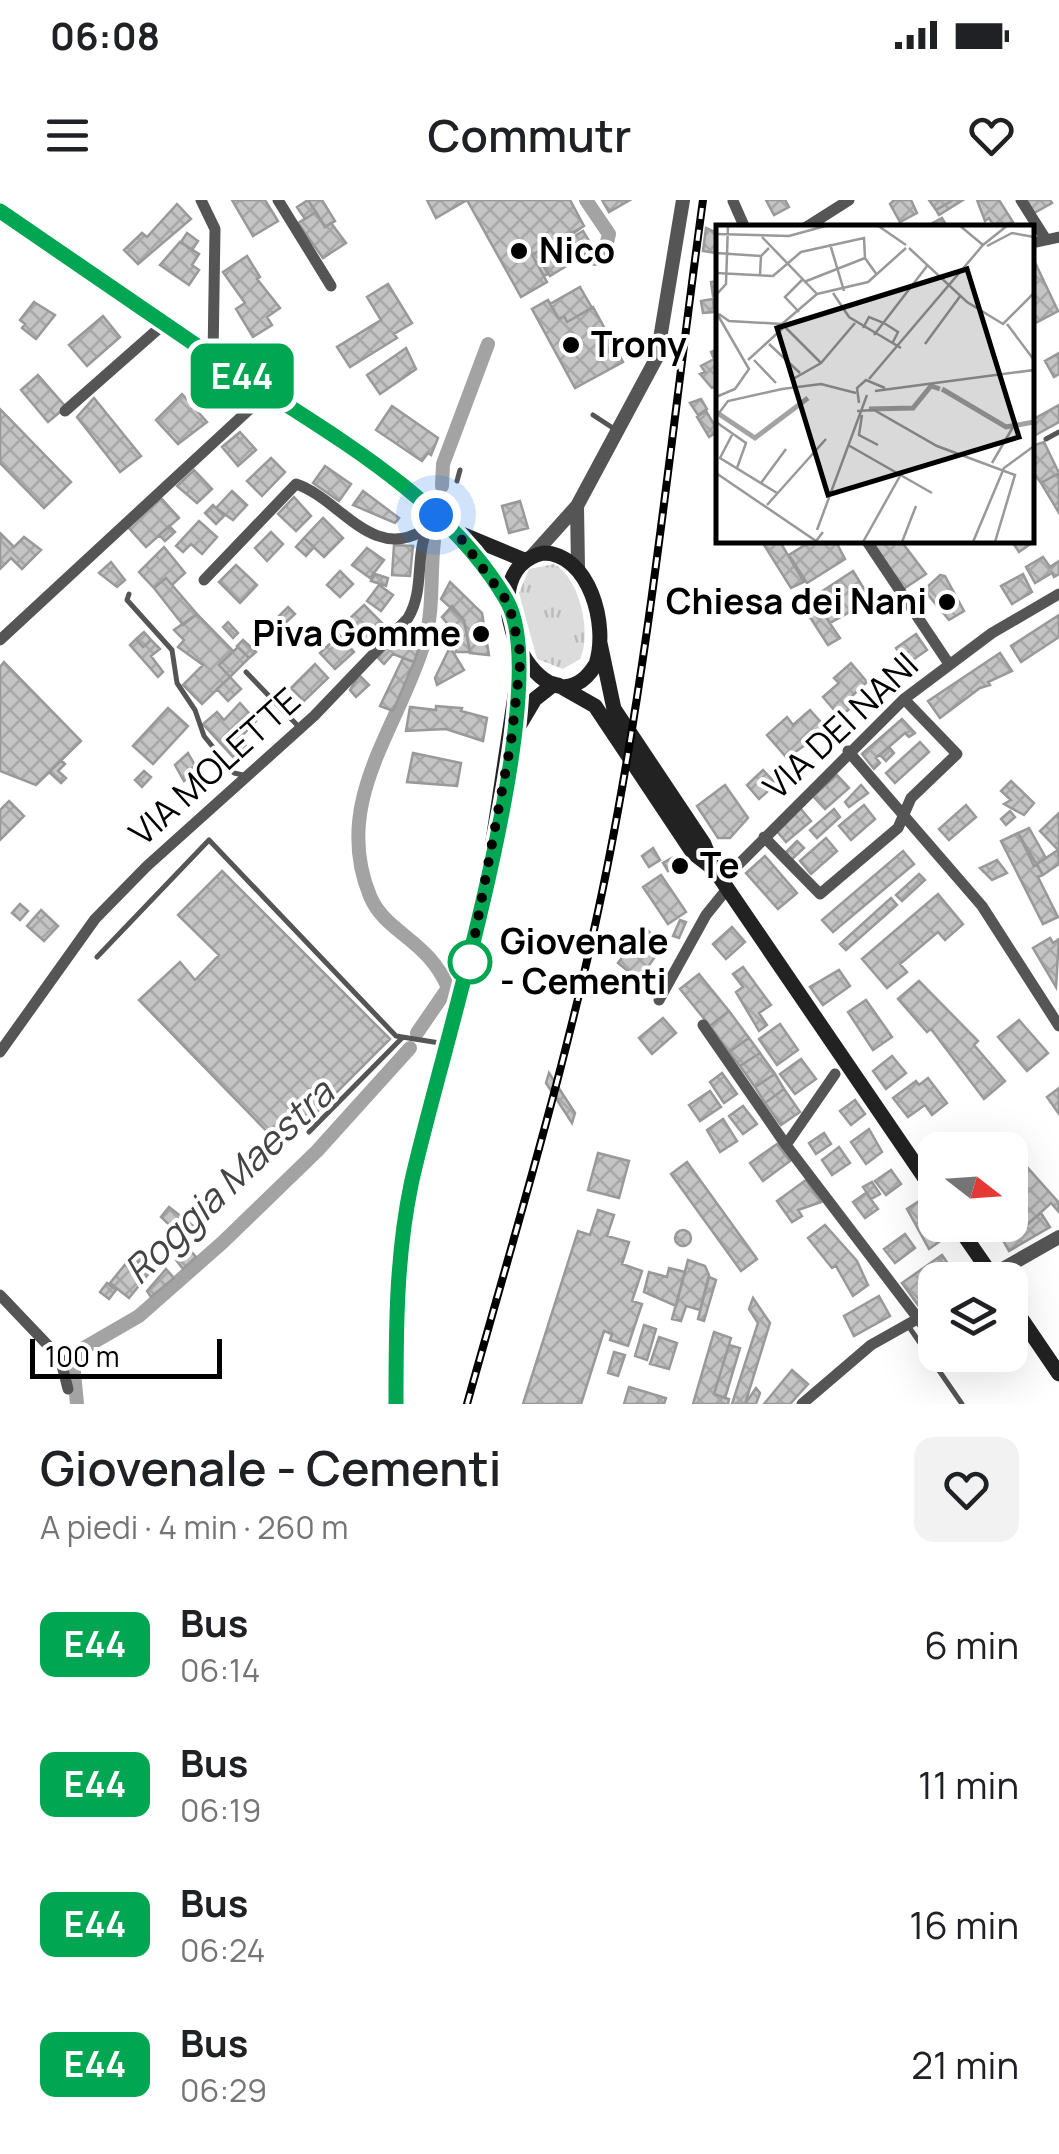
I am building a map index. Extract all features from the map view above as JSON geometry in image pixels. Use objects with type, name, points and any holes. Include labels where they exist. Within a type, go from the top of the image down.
[{"type":"main road","points":[[0,211],[364,458],[456,532],[509,604]]},
{"type":"main road","points":[[456,532],[529,557],[556,553],[578,567],[592,603],[614,709],[704,844],[721,880],[918,1168]]},
{"type":"main road","points":[[396,1404],[401,1244],[411,1184],[484,900],[511,742],[521,656],[509,604],[509,584],[529,557]]},
{"type":"main road","points":[[511,742],[529,707],[556,685],[574,682],[593,670],[600,643]]},
{"type":"main road","points":[[521,656],[536,677],[595,706],[693,853],[721,880]]},
{"type":"main road","points":[[1028,1328],[1059,1374]]},
{"type":"street","points":[[202,200],[215,229],[214,357]]},
{"type":"street","points":[[278,200],[331,286]]},
{"type":"street","points":[[529,557],[577,506],[619,432],[663,336],[683,200]]},
{"type":"street","points":[[809,225],[850,200]]},
{"type":"street","points":[[1021,200],[1032,225]]},
{"type":"street","points":[[733,201],[744,225]]},
{"type":"street","points":[[1038,240],[1059,237]]},
{"type":"street","points":[[65,411],[165,323]]},
{"type":"street","points":[[0,640],[267,393]]},
{"type":"street","points":[[204,580],[296,484],[320,494],[371,534],[402,538],[422,531],[436,514]]},
{"type":"street","points":[[577,506],[578,567]]},
{"type":"street","name":"VIA MOLETTE","points":[[0,1052],[95,919],[300,728],[408,618],[416,601],[422,531]]},
{"type":"street","points":[[867,542],[949,664]]},
{"type":"street","name":"VIA DEI NANI","points":[[659,1000],[721,880],[848,750],[949,664],[1059,594]]},
{"type":"street","points":[[764,837],[820,894],[898,828],[911,798],[957,754],[904,699]]},
{"type":"street","points":[[848,750],[982,906],[1059,1026]]},
{"type":"street","points":[[703,1025],[916,1323],[871,1345],[802,1404]]},
{"type":"street","points":[[786,1145],[835,1074]]},
{"type":"street","points":[[1018,1262],[1059,1238]]},
{"type":"street","points":[[0,1294],[60,1358],[68,1390]]},
{"type":"lane","points":[[593,415],[619,432]]},
{"type":"lane","points":[[1046,439],[1059,432]]},
{"type":"lane","points":[[457,481],[460,470]]},
{"type":"lane","points":[[129,594],[128,600],[172,650],[177,682],[196,710],[204,736],[234,773],[246,776]]},
{"type":"lane","points":[[246,672],[300,728]]},
{"type":"lane","points":[[97,957],[208,840],[402,1038],[449,1044]]},
{"type":"lane","points":[[310,1132],[402,1038]]},
{"type":"lane","points":[[916,1323],[962,1404]]},
{"type":"green space","points":[[554,564],[571,581],[584,622],[580,659],[563,669],[537,659],[519,593],[529,569]]},
{"type":"building","points":[[232,200],[265,200],[278,221],[253,236]]},
{"type":"building","points":[[308,200],[322,200],[335,221],[325,227]]},
{"type":"building","points":[[308,200],[316,212],[305,219],[297,207]]},
{"type":"building","points":[[427,200],[467,200],[436,218]]},
{"type":"building","points":[[467,200],[570,200],[584,226],[532,255],[547,282],[521,297]]},
{"type":"building","points":[[602,200],[630,200],[609,212]]},
{"type":"building","points":[[766,200],[785,200],[789,207],[774,215]]},
{"type":"building","points":[[894,200],[911,200],[917,213],[900,222],[890,204]]},
{"type":"building","points":[[929,200],[953,200],[936,210]]},
{"type":"building","points":[[953,200],[963,200],[939,215],[936,210]]},
{"type":"building","points":[[977,200],[999,200],[1013,222],[993,225],[989,218],[985,221]]},
{"type":"building","points":[[1027,200],[1050,200],[1052,203],[1034,213]]},
{"type":"building","points":[[177,204],[191,219],[138,264],[124,250],[142,233],[147,237]]},
{"type":"building","points":[[316,212],[325,227],[331,223],[346,243],[323,258],[298,223]]},
{"type":"building","points":[[581,228],[539,258],[548,274],[544,276],[532,255]]},
{"type":"building","points":[[706,228],[716,233],[716,253],[703,251]]},
{"type":"building","points":[[583,231],[594,249],[550,276],[539,258]]},
{"type":"building","points":[[187,233],[198,241],[192,250],[181,242]]},
{"type":"building","points":[[180,242],[199,254],[192,265],[199,270],[189,285],[160,265]]},
{"type":"building","points":[[247,256],[260,277],[257,279],[280,308],[267,317],[272,325],[253,337],[236,309],[245,303],[223,272]]},
{"type":"building","points":[[1034,260],[1058,311],[1034,324]]},
{"type":"building","points":[[388,284],[412,323],[394,334],[397,338],[350,367],[337,347],[381,320],[367,297]]},
{"type":"building","points":[[580,287],[592,308],[567,322],[564,316],[559,319],[550,304]]},
{"type":"building","points":[[713,299],[714,312],[703,313],[701,301]]},
{"type":"building","points":[[548,300],[559,319],[564,316],[567,322],[593,307],[623,362],[575,388],[532,309]]},
{"type":"building","points":[[34,302],[55,315],[36,339],[22,328],[25,324],[20,320]]},
{"type":"building","points":[[103,316],[120,337],[87,366],[69,345]]},
{"type":"building","points":[[406,348],[416,369],[380,394],[367,375]]},
{"type":"building","points":[[716,350],[716,386],[712,388],[700,374],[705,372],[701,366],[714,359],[711,352]]},
{"type":"building","points":[[1059,353],[1059,374],[1054,377],[1045,361]]},
{"type":"building","points":[[38,375],[66,407],[48,422],[21,390]]},
{"type":"building","points":[[182,394],[207,422],[178,444],[156,420]]},
{"type":"building","points":[[94,398],[141,456],[120,472],[77,417]]},
{"type":"building","points":[[701,399],[707,409],[698,415],[690,403]]},
{"type":"building","points":[[1059,405],[1059,422],[1034,436],[1034,419]]},
{"type":"building","points":[[392,406],[438,438],[431,455],[428,453],[422,461],[376,430]]},
{"type":"building","points":[[0,409],[71,482],[44,508],[0,463]]},
{"type":"building","points":[[706,411],[716,432],[709,437],[697,417]]},
{"type":"building","points":[[240,432],[256,450],[238,466],[222,447]]},
{"type":"building","points":[[1044,442],[1059,473],[1041,483],[1034,474],[1034,445]]},
{"type":"building","points":[[271,458],[285,472],[262,496],[247,481]]},
{"type":"building","points":[[325,466],[351,484],[339,501],[313,483]]},
{"type":"building","points":[[194,470],[212,489],[197,503],[177,486]]},
{"type":"building","points":[[1059,473],[1059,513],[1041,483]]},
{"type":"building","points":[[232,491],[247,505],[233,520],[216,508]]},
{"type":"building","points":[[363,491],[399,518],[395,523],[353,505]]},
{"type":"building","points":[[294,497],[311,516],[296,531],[278,514]]},
{"type":"building","points":[[161,498],[179,518],[146,547],[128,527]]},
{"type":"building","points":[[520,501],[528,528],[509,533],[502,506]]},
{"type":"building","points":[[213,505],[224,516],[216,524],[205,513]]},
{"type":"building","points":[[323,518],[343,538],[324,557],[304,538]]},
{"type":"building","points":[[199,521],[217,537],[202,554],[191,544],[183,552],[176,546]]},
{"type":"building","points":[[169,526],[175,532],[165,541],[159,535]]},
{"type":"building","points":[[271,532],[283,544],[267,561],[255,548]]},
{"type":"building","points":[[0,533],[14,547],[24,537],[41,550],[22,569],[11,558],[0,569]]},
{"type":"building","points":[[304,538],[314,547],[306,556],[296,547]]},
{"type":"building","points":[[780,542],[804,582],[791,588],[764,545]]},
{"type":"building","points":[[810,542],[836,542],[845,559],[807,583],[789,555]]},
{"type":"building","points":[[870,542],[902,542],[926,574],[902,590]]},
{"type":"building","points":[[1012,542],[1027,542],[1029,545],[1019,552]]},
{"type":"building","points":[[394,545],[413,546],[410,576],[392,575]]},
{"type":"building","points":[[164,547],[185,573],[172,585],[166,578],[154,588],[139,572]]},
{"type":"building","points":[[367,548],[384,560],[370,578],[352,565]]},
{"type":"building","points":[[1043,557],[1050,567],[1059,561],[1059,574],[1054,577],[1052,573],[1035,583],[1026,567]]},
{"type":"building","points":[[111,562],[125,580],[117,587],[99,573]]},
{"type":"building","points":[[236,565],[257,585],[240,603],[219,582]]},
{"type":"building","points":[[340,571],[353,584],[340,597],[327,585]]},
{"type":"building","points":[[853,571],[871,600],[830,623],[815,596]]},
{"type":"building","points":[[375,574],[388,578],[386,586],[371,581]]},
{"type":"building","points":[[1023,574],[1032,592],[1012,604],[1001,586]]},
{"type":"building","points":[[940,575],[945,576],[964,611],[949,620],[924,590]]},
{"type":"building","points":[[166,578],[197,614],[183,625],[154,588]]},
{"type":"building","points":[[450,582],[482,613],[489,655],[470,653],[464,620],[441,599]]},
{"type":"building","points":[[379,585],[393,595],[381,611],[367,601]]},
{"type":"building","points":[[814,600],[840,638],[828,645],[804,608]]},
{"type":"building","points":[[364,605],[385,626],[368,642],[347,621]]},
{"type":"building","points":[[452,606],[464,620],[470,652],[456,652],[454,632],[442,617]]},
{"type":"building","points":[[288,607],[295,614],[283,625],[276,619]]},
{"type":"building","points":[[197,614],[233,651],[219,665],[230,677],[202,704],[183,685],[203,665],[178,647],[184,640],[174,630]]},
{"type":"building","points":[[1059,615],[1059,637],[1021,662],[1011,646]]},
{"type":"building","points":[[228,622],[238,633],[233,638],[223,627]]},
{"type":"building","points":[[401,630],[423,636],[414,662],[393,654],[384,664],[378,658]]},
{"type":"building","points":[[144,632],[151,640],[143,647],[136,639]]},
{"type":"building","points":[[916,634],[927,650],[907,664],[896,648]]},
{"type":"building","points":[[339,635],[354,652],[335,669],[320,653]]},
{"type":"building","points":[[136,639],[143,647],[151,640],[160,649],[151,656],[163,672],[158,677],[130,645]]},
{"type":"building","points":[[243,640],[256,652],[249,658],[237,646]]},
{"type":"building","points":[[238,647],[249,658],[230,677],[219,665]]},
{"type":"building","points":[[450,647],[464,670],[437,685],[435,678]]},
{"type":"building","points":[[1000,653],[1012,671],[988,682],[990,685],[980,688],[940,718],[928,701]]},
{"type":"building","points":[[403,658],[414,662],[393,711],[380,706]]},
{"type":"building","points":[[4,662],[81,741],[36,785],[0,771],[0,667]]},
{"type":"building","points":[[851,663],[867,682],[850,698],[855,704],[840,717],[823,697],[839,683],[834,678]]},
{"type":"building","points":[[315,664],[328,678],[304,701],[291,688]]},
{"type":"building","points":[[359,675],[369,685],[356,697],[350,690]]},
{"type":"building","points":[[230,677],[241,689],[228,701],[217,689]]},
{"type":"building","points":[[240,703],[256,721],[239,739],[246,746],[233,757],[203,724],[217,712],[224,720]]},
{"type":"building","points":[[436,706],[462,708],[461,711],[487,718],[483,741],[446,729],[406,731],[410,707],[436,710]]},
{"type":"building","points":[[168,708],[188,726],[153,764],[133,746]]},
{"type":"building","points":[[810,710],[827,729],[787,758],[767,735],[787,717],[793,725]]},
{"type":"building","points":[[902,719],[915,733],[909,737],[905,733],[876,758],[880,763],[874,769],[862,754]]},
{"type":"building","points":[[920,742],[929,752],[895,783],[886,773]]},
{"type":"building","points":[[889,747],[894,753],[886,761],[880,755]]},
{"type":"building","points":[[188,753],[197,769],[184,781],[175,765]]},
{"type":"building","points":[[413,753],[461,763],[457,786],[407,782]]},
{"type":"building","points":[[61,760],[65,764],[58,771],[66,778],[61,783],[49,772]]},
{"type":"building","points":[[763,770],[776,784],[759,799],[747,785]]},
{"type":"building","points":[[144,771],[151,777],[142,787],[135,780]]},
{"type":"building","points":[[837,775],[849,788],[825,809],[813,796]]},
{"type":"building","points":[[1011,781],[1034,803],[1024,815],[1004,804],[1011,800],[1001,791]]},
{"type":"building","points":[[725,785],[748,818],[730,838],[718,838],[697,806]]},
{"type":"building","points":[[861,785],[868,793],[849,807],[845,802]]},
{"type":"building","points":[[9,801],[24,816],[0,840],[0,810]]},
{"type":"building","points":[[864,805],[875,819],[851,840],[839,826]]},
{"type":"building","points":[[966,805],[976,817],[949,840],[939,829]]},
{"type":"building","points":[[800,808],[811,821],[786,842],[775,829]]},
{"type":"building","points":[[834,809],[840,817],[817,838],[810,830]]},
{"type":"building","points":[[1010,811],[1015,817],[1006,825],[1001,819]]},
{"type":"building","points":[[1059,813],[1059,851],[1040,831]]},
{"type":"building","points":[[1029,828],[1046,858],[1034,866],[1018,833]]},
{"type":"building","points":[[1018,833],[1043,875],[1038,877],[1058,917],[1043,924],[1001,841]]},
{"type":"building","points":[[826,838],[837,851],[811,874],[800,861]]},
{"type":"building","points":[[797,841],[804,848],[790,861],[784,854]]},
{"type":"building","points":[[653,848],[660,860],[649,867],[642,856]]},
{"type":"building","points":[[1058,850],[1059,864],[1043,875],[1037,864]]},
{"type":"building","points":[[903,851],[914,864],[833,932],[822,920]]},
{"type":"building","points":[[765,856],[797,893],[778,909],[746,873]]},
{"type":"building","points":[[672,858],[677,866],[668,871],[663,863]]},
{"type":"building","points":[[997,860],[1007,873],[992,880],[980,868]]},
{"type":"building","points":[[222,871],[390,1039],[282,1147],[139,1000],[180,962],[195,980],[219,955],[178,915]]},
{"type":"building","points":[[919,874],[925,880],[902,901],[896,895]]},
{"type":"building","points":[[661,875],[686,912],[668,924],[643,887]]},
{"type":"building","points":[[938,894],[963,924],[945,940],[938,932],[900,964],[907,972],[887,988],[862,959]]},
{"type":"building","points":[[891,898],[897,905],[846,950],[840,944]]},
{"type":"building","points":[[20,904],[28,911],[20,920],[12,913]]},
{"type":"building","points":[[41,910],[58,926],[44,941],[27,926]]},
{"type":"building","points":[[680,920],[686,922],[679,938],[673,936]]},
{"type":"building","points":[[644,927],[663,945],[639,980],[618,963]]},
{"type":"building","points":[[732,927],[745,942],[726,959],[713,944]]},
{"type":"building","points":[[1050,938],[1053,943],[1059,939],[1056,987],[1033,948]]},
{"type":"building","points":[[743,967],[771,1005],[759,1013],[767,1025],[759,1031],[736,992],[743,987],[733,974]]},
{"type":"building","points":[[839,970],[850,986],[823,1005],[810,987]]},
{"type":"building","points":[[699,974],[729,1011],[710,1026],[680,989]]},
{"type":"building","points":[[919,981],[978,1041],[974,1045],[1005,1081],[984,1099],[931,1029],[927,1032],[898,999]]},
{"type":"building","points":[[866,1000],[892,1037],[873,1050],[848,1012]]},
{"type":"building","points":[[729,1011],[749,1038],[729,1052],[710,1026]]},
{"type":"building","points":[[663,1018],[676,1033],[652,1054],[639,1038]]},
{"type":"building","points":[[1019,1020],[1048,1053],[1027,1071],[998,1037]]},
{"type":"building","points":[[780,1024],[798,1050],[777,1065],[759,1039]]},
{"type":"building","points":[[749,1038],[760,1053],[740,1066],[729,1052]]},
{"type":"building","points":[[760,1053],[775,1074],[755,1087],[740,1066]]},
{"type":"building","points":[[892,1056],[906,1073],[886,1089],[873,1071]]},
{"type":"building","points":[[801,1059],[816,1079],[795,1094],[780,1074]]},
{"type":"building","points":[[549,1073],[575,1113],[572,1123],[546,1083]]},
{"type":"building","points":[[722,1073],[737,1094],[724,1103],[710,1082]]},
{"type":"building","points":[[775,1074],[784,1089],[765,1103],[755,1087]]},
{"type":"building","points":[[928,1078],[947,1103],[932,1115],[925,1105],[908,1117],[893,1098],[916,1081],[919,1085]]},
{"type":"building","points":[[1059,1088],[1059,1114],[1047,1097]]},
{"type":"building","points":[[784,1089],[800,1112],[781,1125],[765,1103]]},
{"type":"building","points":[[710,1091],[721,1107],[700,1121],[689,1105]]},
{"type":"building","points":[[855,1100],[865,1114],[851,1125],[840,1111]]},
{"type":"building","points":[[743,1106],[757,1124],[743,1134],[729,1116]]},
{"type":"building","points":[[723,1119],[737,1141],[720,1152],[707,1130]]},
{"type":"building","points":[[869,1129],[882,1152],[866,1164],[851,1142]]},
{"type":"building","points":[[824,1133],[831,1144],[816,1154],[809,1143]]},
{"type":"building","points":[[777,1144],[790,1161],[763,1181],[750,1163]]},
{"type":"building","points":[[839,1147],[850,1163],[832,1175],[822,1160]]},
{"type":"building","points":[[598,1153],[629,1161],[619,1198],[588,1190]]},
{"type":"building","points":[[687,1162],[757,1259],[741,1271],[671,1174]]},
{"type":"building","points":[[1028,1168],[1059,1203],[1058,1211],[1051,1203],[1028,1224]]},
{"type":"building","points":[[891,1170],[901,1184],[886,1195],[875,1181]]},
{"type":"building","points":[[806,1180],[821,1202],[798,1210],[802,1216],[792,1222],[777,1201]]},
{"type":"building","points":[[872,1182],[880,1194],[871,1199],[863,1187]]},
{"type":"building","points":[[866,1193],[878,1209],[865,1218],[853,1202]]},
{"type":"building","points":[[918,1202],[918,1229],[907,1209]]},
{"type":"building","points":[[169,1207],[202,1233],[191,1246],[161,1217]]},
{"type":"building","points":[[598,1210],[614,1215],[607,1236],[629,1242],[622,1264],[642,1271],[632,1301],[642,1304],[628,1346],[610,1340],[612,1334],[604,1331],[581,1404],[523,1404],[578,1231],[590,1235]]},
{"type":"building","points":[[1041,1213],[1050,1227],[1028,1240],[1028,1223]]},
{"type":"building","points":[[825,1225],[857,1261],[868,1285],[853,1296],[836,1266],[832,1268],[808,1238]]},
{"type":"building","points":[[683,1230],[691,1238],[683,1246],[675,1238]]},
{"type":"building","points":[[905,1234],[915,1248],[895,1263],[884,1249]]},
{"type":"building","points":[[1004,1242],[1024,1242],[1009,1251]]},
{"type":"building","points":[[189,1249],[196,1257],[183,1269],[176,1260]]},
{"type":"building","points":[[137,1250],[155,1265],[150,1271],[132,1256]]},
{"type":"building","points":[[132,1256],[150,1272],[129,1298],[110,1283]]},
{"type":"building","points":[[688,1260],[705,1266],[709,1275],[700,1310],[686,1306],[681,1321],[672,1319]]},
{"type":"building","points":[[669,1268],[685,1272],[676,1306],[644,1292],[649,1272],[667,1277]]},
{"type":"building","points":[[166,1269],[174,1278],[151,1297],[147,1291]]},
{"type":"building","points":[[918,1272],[918,1305],[902,1283]]},
{"type":"building","points":[[709,1277],[716,1280],[704,1321],[698,1319]]},
{"type":"building","points":[[107,1283],[116,1290],[109,1299],[100,1292]]},
{"type":"building","points":[[879,1296],[890,1316],[854,1336],[844,1316]]},
{"type":"building","points":[[753,1298],[770,1323],[745,1404],[732,1404],[758,1323],[749,1309]]},
{"type":"building","points":[[644,1325],[656,1329],[647,1360],[635,1356]]},
{"type":"building","points":[[714,1332],[731,1338],[714,1394],[729,1399],[728,1404],[693,1404]]},
{"type":"building","points":[[659,1337],[677,1343],[669,1369],[650,1364]]},
{"type":"building","points":[[729,1345],[740,1348],[725,1398],[714,1394]]},
{"type":"building","points":[[614,1352],[625,1355],[618,1376],[608,1373]]},
{"type":"building","points":[[792,1370],[808,1384],[790,1404],[764,1404]]},
{"type":"building","points":[[629,1387],[666,1398],[664,1404],[624,1404]]},
{"type":"building","points":[[756,1388],[760,1393],[756,1404],[745,1404]]},
{"type":"waterway","name":"Roggia Maestra","points":[[586,200],[609,234],[605,250],[595,259]]},
{"type":"waterway","name":"Roggia Maestra","points":[[442,486],[443,464],[488,344]]},
{"type":"waterway","name":"Roggia Maestra","points":[[417,1033],[448,988],[430,959],[377,909],[360,861],[358,828],[373,766],[425,640],[434,541]]},
{"type":"waterway","name":"Roggia Maestra","points":[[77,1404],[73,1362],[82,1349],[139,1316],[223,1242],[317,1151],[410,1048]]},
{"type":"railway","points":[[467,1404],[562,1061],[610,853],[650,609],[703,200]]},
{"type":"bus line","name":"E44","points":[[0,211],[364,458],[456,532],[509,604],[521,656],[511,742],[468,972],[411,1184],[401,1244],[396,1404]]},
{"type":"place","name":"Nico","points":[[519,251]]},
{"type":"place","name":"Trony","points":[[571,345]]},
{"type":"place","name":"Chiesa dei Nani","points":[[947,602]]},
{"type":"place","name":"Piva Gomme","points":[[481,634]]},
{"type":"place","name":"Te","points":[[680,866]]},
{"type":"place","name":"Giovenale - Cementi","points":[[470,962]]},
{"type":"route","points":[[436,515],[456,532],[509,604],[521,656],[511,742],[468,972],[470,962]]}]
